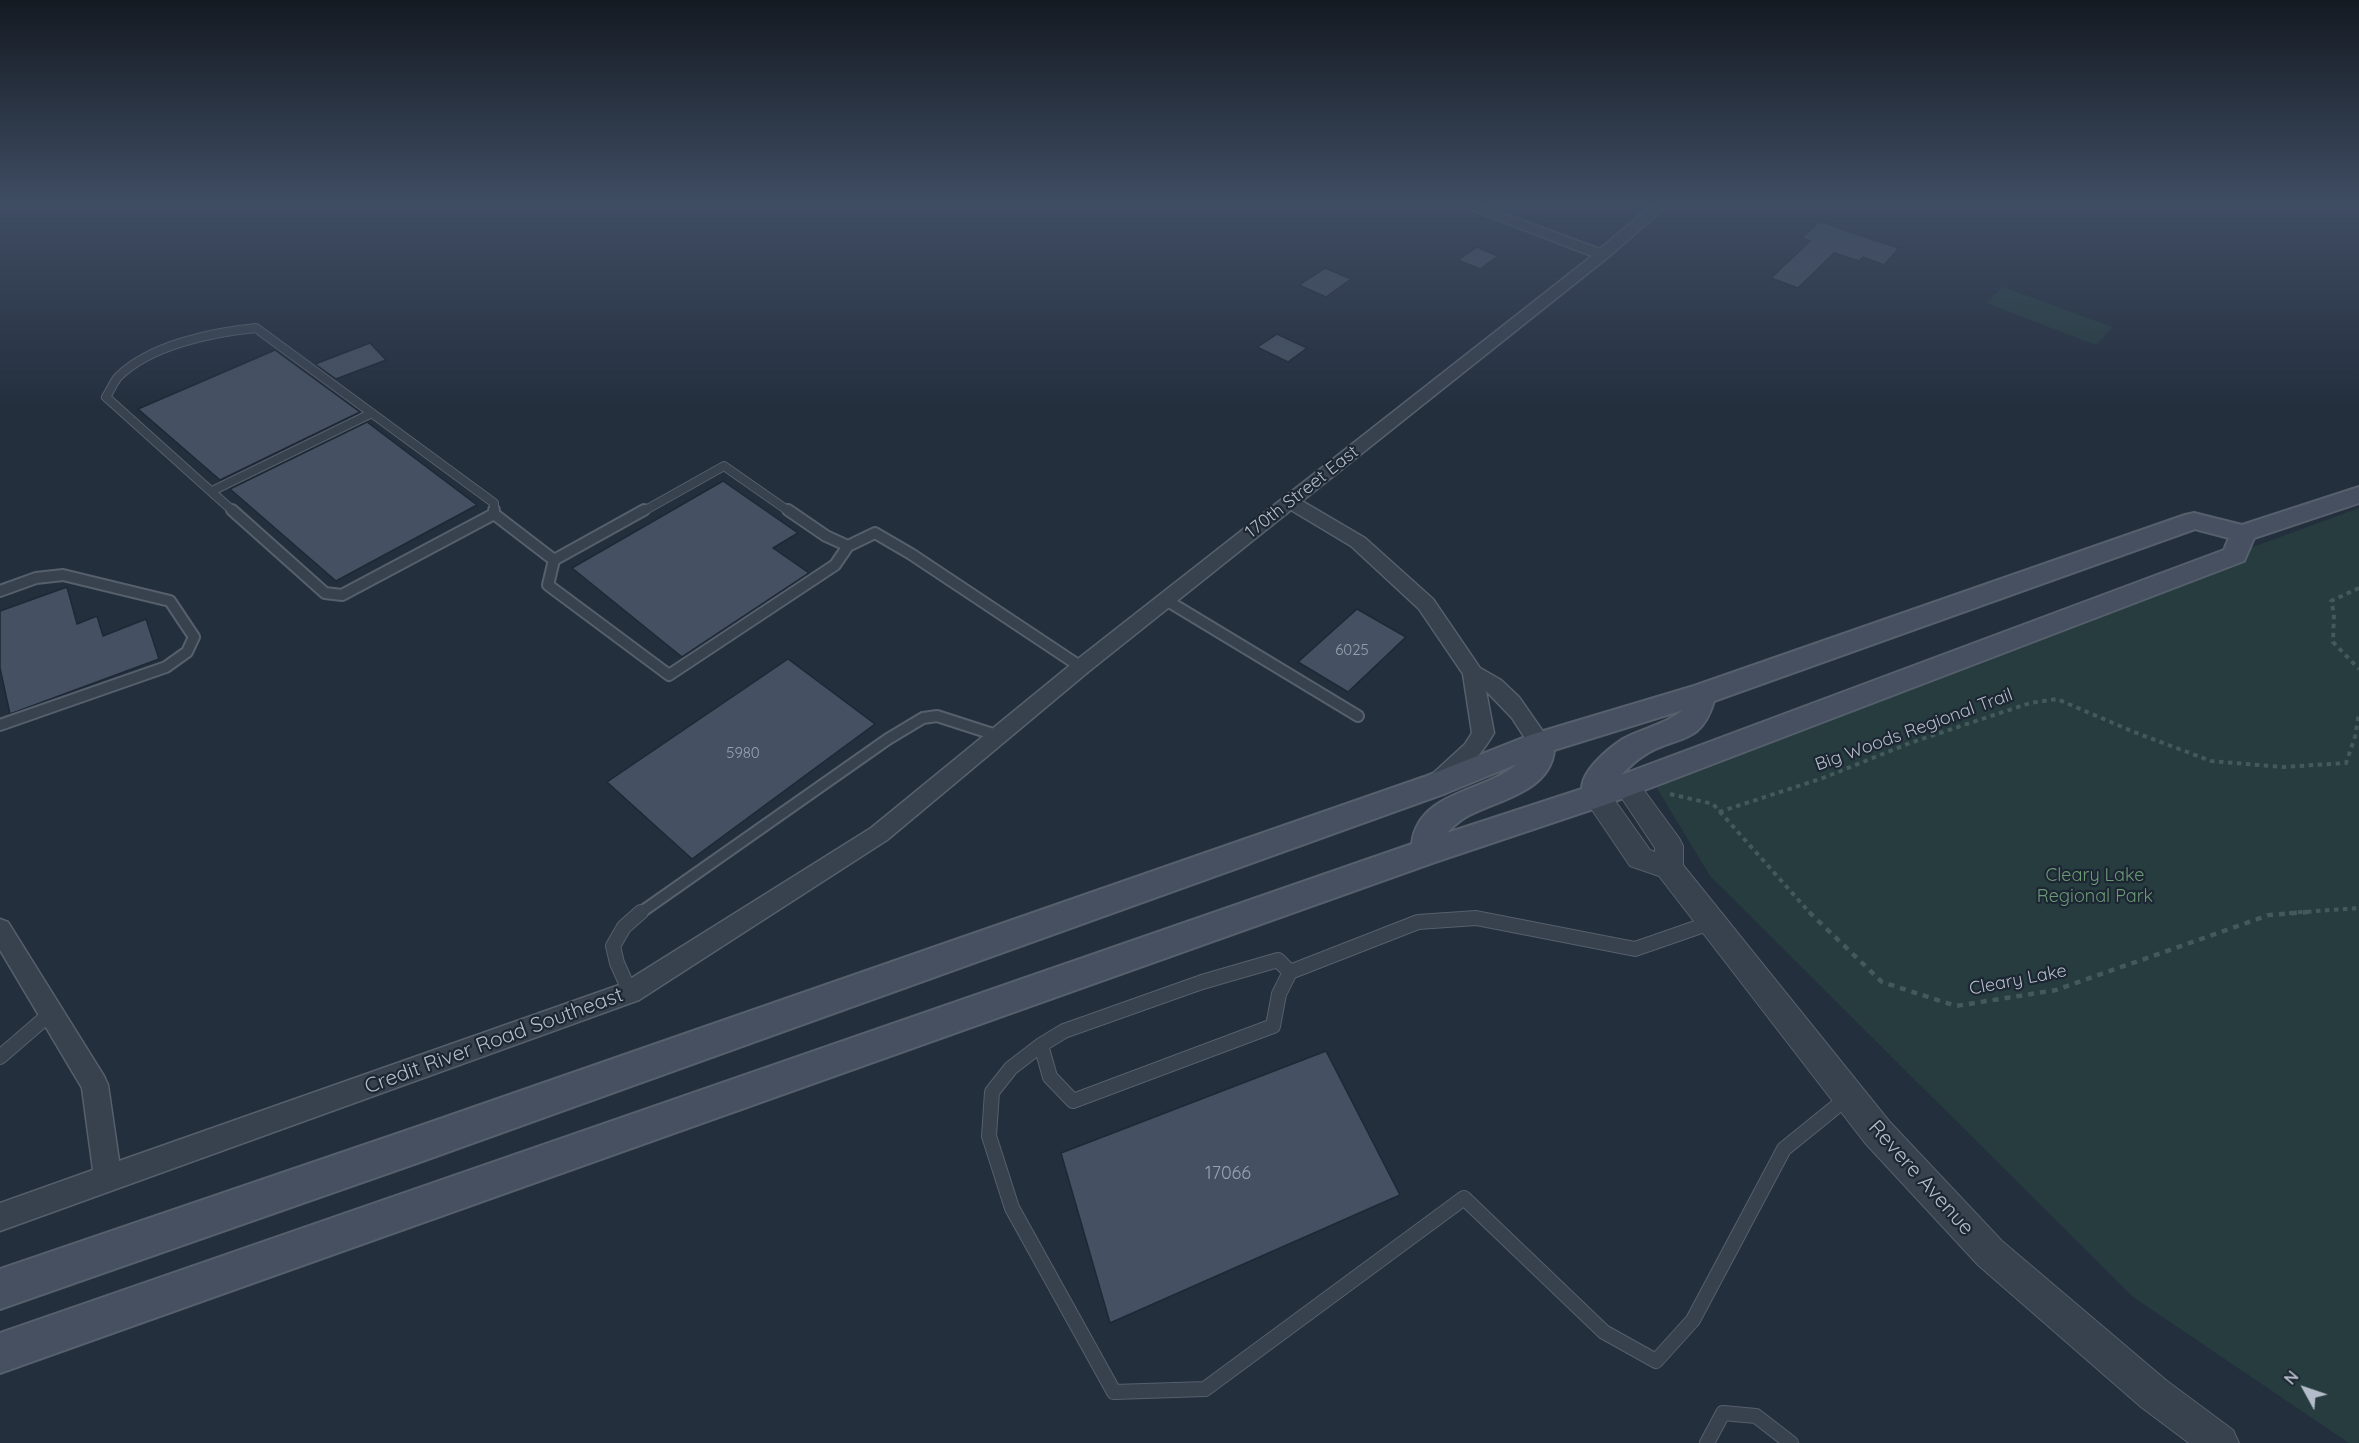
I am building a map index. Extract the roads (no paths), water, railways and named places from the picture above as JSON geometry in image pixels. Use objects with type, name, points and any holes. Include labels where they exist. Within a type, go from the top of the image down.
[{"type":"main road","points":[[0,1289],[428,1141],[1435,785],[1540,743],[1702,694],[2194,521],[2243,533],[2359,495]]},
{"type":"main road","points":[[0,1353],[1427,852],[1597,796],[2235,555],[2243,533]]},
{"type":"main road","points":[[1597,796],[1597,783],[1608,769],[1634,747],[1674,731],[1695,717],[1702,694]]},
{"type":"main road","points":[[1427,852],[1429,830],[1454,809],[1515,782],[1533,767],[1541,755],[1540,743]]},
{"type":"street","name":"170th Street East","points":[[945,780],[1082,667],[1579,273]]},
{"type":"street","points":[[1290,502],[1358,542],[1426,604],[1473,673],[1483,733],[1473,750],[1435,785]]},
{"type":"street","points":[[1473,673],[1490,680],[1526,718],[1540,743]]},
{"type":"street","name":"Credit River Road Southeast","points":[[0,1217],[630,993],[879,834],[945,780]]},
{"type":"street","name":"Revere Avenue","points":[[1626,784],[1669,846],[1669,868],[1710,923],[1877,1132],[1990,1253],[2154,1394],[2220,1443]]},
{"type":"street","points":[[1597,796],[1640,858],[1669,868]]},
{"type":"street","points":[[0,929],[95,1085],[108,1180]]},
{"type":"lane","points":[[256,328],[494,503],[494,514],[342,595],[325,593],[106,397],[118,377],[148,358],[176,345],[227,330],[256,328]]},
{"type":"lane","points":[[212,491],[372,413]]},
{"type":"lane","points":[[848,546],[826,536],[724,466],[554,560],[548,585],[669,675],[836,566],[848,546],[875,533],[911,554],[1082,667]]},
{"type":"lane","points":[[494,514],[554,560]]},
{"type":"lane","points":[[0,591],[36,578],[63,575],[170,601],[194,637],[187,652],[166,667],[0,725]]},
{"type":"lane","points":[[1166,600],[1358,716]]},
{"type":"lane","points":[[630,993],[617,963],[613,946],[624,927],[647,907],[888,739],[922,718],[937,717],[1000,736]]},
{"type":"lane","points":[[1041,1045],[1050,1077],[1073,1101],[1273,1026],[1279,994],[1290,972],[1418,922],[1476,918],[1635,949],[1710,923]]},
{"type":"lane","points":[[1290,972],[1278,960],[1202,982],[1064,1032],[1041,1045],[1011,1068],[992,1092],[989,1136],[1012,1208],[1114,1392],[1205,1389],[1464,1198],[1604,1332],[1656,1361],[1694,1320],[1784,1149],[1850,1097]]},
{"type":"lane","points":[[0,1057],[51,1013]]},
{"type":"lane","points":[[1707,1443],[1723,1413],[1756,1416],[1791,1443]]},
{"type":"park label","name":"Cleary Lake Regional Park","points":[[2095,886]]}]
